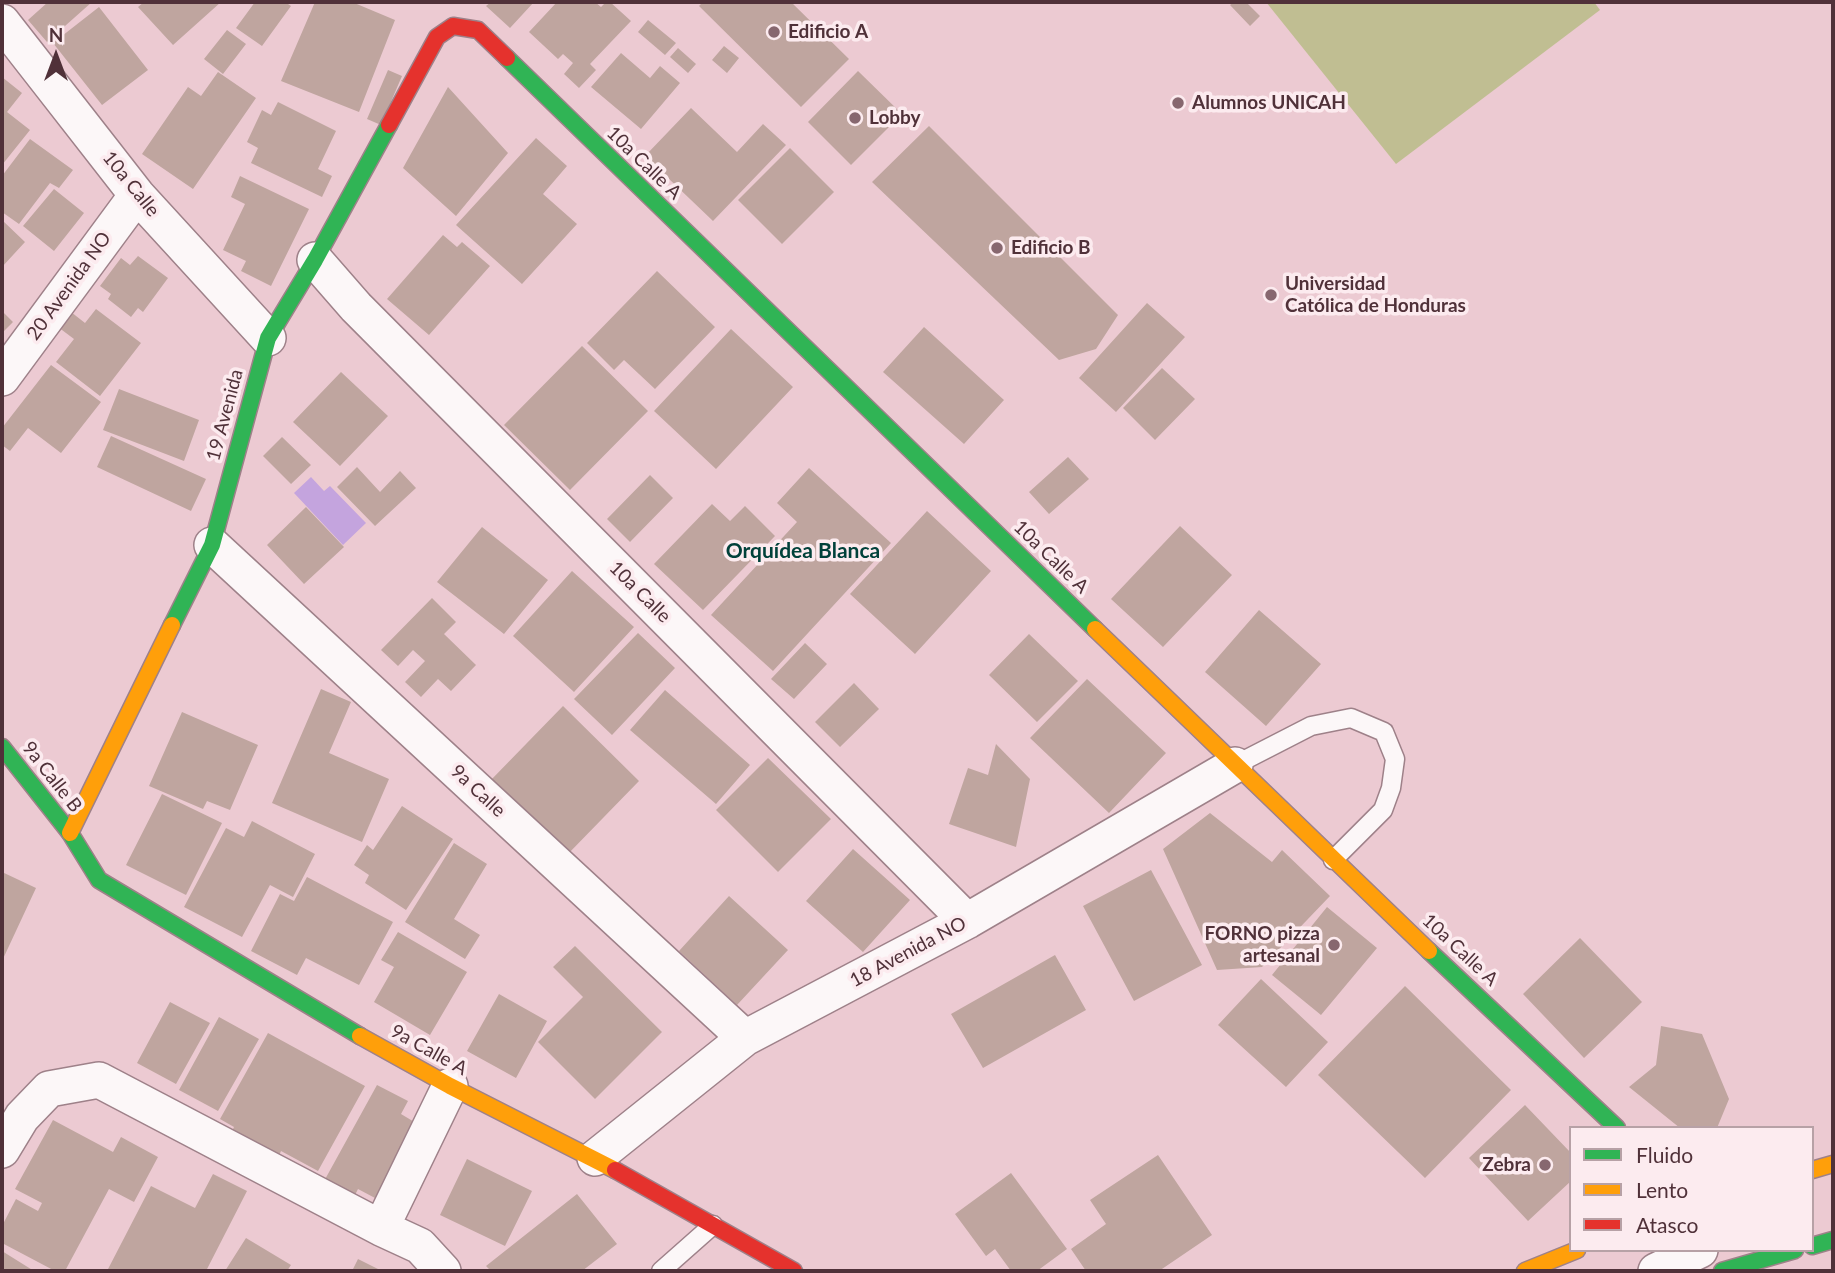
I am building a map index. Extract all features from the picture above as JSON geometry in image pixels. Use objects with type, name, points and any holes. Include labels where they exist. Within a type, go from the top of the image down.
[{"type":"main road","name":"19 Avenida","points":[[70,833],[212,545],[268,338],[315,260],[437,37],[453,26]]},
{"type":"main road","name":"10a Calle A","points":[[453,26],[478,30],[1333,860],[1615,1126]]},
{"type":"main road","name":"9a Calle B","points":[[2,747],[70,833]]},
{"type":"main road","name":"9a Calle A","points":[[70,833],[99,880],[374,1044],[450,1086],[595,1158],[791,1271]]},
{"type":"main road","points":[[1814,1169],[1833,1164]]},
{"type":"main road","points":[[1814,1245],[1833,1240]]},
{"type":"main road","points":[[1525,1271],[1572,1252]]},
{"type":"main road","points":[[1723,1271],[1787,1252]]},
{"type":"street","name":"10a Calle","points":[[2,22],[137,195],[268,338]]},
{"type":"street","name":"20 Avenida NO","points":[[2,378],[137,195]]},
{"type":"street","name":"10a Calle","points":[[315,260],[356,307],[967,921]]},
{"type":"street","name":"9a Calle","points":[[212,545],[744,1038]]},
{"type":"street","name":"18 Avenida NO","points":[[595,1158],[744,1038],[967,921],[1235,765]]},
{"type":"street","points":[[2,1150],[22,1116],[49,1089],[99,1080],[420,1246],[443,1271]]},
{"type":"street","points":[[381,1228],[450,1086]]},
{"type":"street","points":[[1656,1271],[1696,1252]]},
{"type":"street","points":[[1791,1271],[1794,1252]]},
{"type":"lane","points":[[1235,765],[1311,726],[1351,718],[1384,732],[1395,759],[1391,788],[1383,810],[1333,860]]},
{"type":"lane","points":[[662,1271],[713,1226]]},
{"type":"shaded area","points":[[1266,2],[1594,2],[1600,10],[1396,164]]},
{"type":"shaded area","points":[[311,477],[324,491],[330,486],[366,523],[343,545],[294,493]]},
{"type":"building","points":[[48,2],[92,2],[47,42],[28,20]]},
{"type":"building","points":[[144,2],[221,2],[173,45],[138,7]]},
{"type":"building","points":[[255,2],[285,2],[291,6],[262,46],[236,28]]},
{"type":"building","points":[[315,2],[352,2],[395,20],[359,112],[281,81]]},
{"type":"building","points":[[491,2],[534,2],[510,28],[486,6]]},
{"type":"building","points":[[557,2],[595,2],[601,7],[610,2],[631,21],[590,64],[596,70],[579,88],[564,74],[573,63],[563,54],[558,59],[529,32]]},
{"type":"building","name":"Edificio A","points":[[703,2],[791,2],[849,59],[801,107],[699,6]]},
{"type":"building","points":[[1234,2],[1246,2],[1260,16],[1250,26],[1230,5]]},
{"type":"building","points":[[99,7],[148,70],[102,105],[53,43]]},
{"type":"building","points":[[648,20],[676,43],[665,55],[638,32]]},
{"type":"building","points":[[227,30],[246,44],[223,74],[204,59]]},
{"type":"building","points":[[724,46],[739,58],[727,73],[712,60]]},
{"type":"building","points":[[678,48],[696,64],[688,73],[670,57]]},
{"type":"building","points":[[621,53],[650,78],[660,66],[680,83],[641,129],[591,87]]},
{"type":"building","points":[[388,70],[402,76],[381,125],[367,119]]},
{"type":"building","name":"Lobby","points":[[858,71],[902,114],[851,165],[808,122]]},
{"type":"building","points":[[218,72],[256,98],[193,189],[142,154],[188,87],[201,96]]},
{"type":"building","points":[[2,77],[22,93],[7,112],[30,130],[2,165]]},
{"type":"building","points":[[448,87],[508,153],[456,216],[403,168]]},
{"type":"building","points":[[278,102],[336,131],[318,169],[332,176],[322,197],[251,163],[258,148],[247,142],[262,110],[271,115]]},
{"type":"building","points":[[691,108],[737,152],[763,124],[786,145],[713,221],[645,156]]},
{"type":"building","name":"Edificio B","points":[[929,126],[1118,315],[1096,349],[1059,360],[872,182]]},
{"type":"building","points":[[536,138],[567,166],[543,194],[577,224],[522,284],[456,225]]},
{"type":"building","points":[[30,139],[73,170],[59,188],[50,183],[19,224],[2,212],[2,176]]},
{"type":"building","points":[[790,148],[834,192],[782,244],[738,200]]},
{"type":"building","points":[[240,176],[309,209],[271,286],[241,271],[246,261],[223,250],[245,204],[231,197]]},
{"type":"building","points":[[54,189],[84,213],[54,251],[23,226]]},
{"type":"building","points":[[2,220],[25,242],[2,267]]},
{"type":"building","points":[[443,235],[457,247],[462,242],[490,266],[429,335],[387,299]]},
{"type":"building","points":[[138,256],[168,278],[143,312],[138,308],[131,317],[108,299],[111,294],[100,286],[121,258],[130,265]]},
{"type":"building","points":[[657,271],[715,327],[655,389],[624,360],[614,370],[587,343]]},
{"type":"building","points":[[1147,303],[1185,337],[1116,412],[1079,378]]},
{"type":"building","points":[[96,309],[141,343],[100,396],[56,362],[74,339],[58,327],[71,312],[85,323]]},
{"type":"building","points":[[2,311],[13,322],[2,333]]},
{"type":"building","points":[[924,327],[1004,400],[964,444],[883,372]]},
{"type":"building","points":[[731,329],[793,387],[716,469],[654,411]]},
{"type":"building","points":[[582,346],[648,411],[570,490],[504,425]]},
{"type":"building","points":[[51,365],[101,402],[61,453],[28,428],[10,451],[2,445],[2,428]]},
{"type":"building","points":[[1162,368],[1195,399],[1155,440],[1123,408]]},
{"type":"building","points":[[341,372],[388,416],[340,466],[293,422]]},
{"type":"building","points":[[119,389],[199,420],[184,461],[103,430]]},
{"type":"building","points":[[111,436],[206,479],[191,511],[97,467]]},
{"type":"building","points":[[282,437],[311,465],[291,484],[263,456]]},
{"type":"building","points":[[1068,457],[1089,479],[1049,514],[1029,492]]},
{"type":"building","points":[[357,467],[380,492],[400,471],[416,488],[375,526],[337,487]]},
{"type":"building","points":[[809,468],[891,543],[773,671],[711,615],[797,522],[777,503]]},
{"type":"building","points":[[650,475],[673,498],[630,542],[607,519]]},
{"type":"building","points":[[712,504],[730,521],[745,506],[775,536],[703,610],[654,564]]},
{"type":"building","points":[[306,507],[344,547],[304,584],[267,545]]},
{"type":"building","points":[[927,511],[991,571],[915,654],[850,594]]},
{"type":"building","points":[[1180,526],[1232,575],[1163,647],[1111,599]]},
{"type":"building","points":[[482,527],[548,580],[504,634],[437,582]]},
{"type":"building","points":[[572,571],[634,627],[574,692],[513,636]]},
{"type":"building","points":[[432,598],[456,622],[444,634],[476,665],[451,691],[438,679],[421,697],[405,682],[425,661],[413,650],[398,666],[381,650]]},
{"type":"building","points":[[1259,610],[1321,664],[1266,726],[1205,672]]},
{"type":"building","points":[[638,633],[675,668],[612,735],[574,699]]},
{"type":"building","points":[[1029,634],[1078,681],[1037,722],[989,675]]},
{"type":"building","points":[[805,643],[827,664],[794,699],[771,679]]},
{"type":"building","points":[[1087,679],[1166,753],[1109,813],[1030,738]]},
{"type":"building","points":[[854,683],[879,709],[840,747],[815,722]]},
{"type":"building","points":[[321,689],[351,702],[329,753],[389,779],[362,842],[272,803]]},
{"type":"building","points":[[665,690],[750,765],[716,804],[630,730]]},
{"type":"building","points":[[563,706],[639,781],[567,855],[490,781]]},
{"type":"building","points":[[182,712],[258,745],[230,810],[207,801],[203,809],[149,786]]},
{"type":"building","points":[[996,744],[1030,779],[1016,847],[949,824],[968,768],[988,775]]},
{"type":"building","points":[[768,758],[831,819],[778,872],[716,810]]},
{"type":"building","points":[[162,794],[222,823],[186,895],[126,865]]},
{"type":"building","points":[[402,806],[453,839],[406,910],[365,883],[369,875],[354,865],[367,845],[373,850]]},
{"type":"building","points":[[1210,813],[1272,862],[1282,850],[1330,896],[1262,967],[1217,970],[1163,849]]},
{"type":"building","points":[[252,821],[315,854],[293,897],[270,885],[242,937],[184,907],[226,828],[244,837]]},
{"type":"building","points":[[454,843],[487,864],[454,919],[480,935],[465,959],[405,922]]},
{"type":"building","points":[[853,849],[910,900],[863,952],[806,901]]},
{"type":"building","points":[[1151,870],[1202,965],[1134,1001],[1083,906]]},
{"type":"building","points":[[2,872],[36,888],[2,961]]},
{"type":"building","points":[[307,877],[393,922],[359,985],[306,958],[297,975],[251,951],[280,894],[294,901]]},
{"type":"building","points":[[729,896],[788,950],[737,1005],[679,951]]},
{"type":"building","points":[[1327,907],[1377,948],[1321,1015],[1272,975]]},
{"type":"building","points":[[398,932],[467,972],[430,1035],[374,1002],[394,967],[381,960]]},
{"type":"building","points":[[1580,938],[1642,1002],[1584,1058],[1523,994]]},
{"type":"building","points":[[575,946],[662,1032],[595,1099],[538,1042],[583,997],[553,967]]},
{"type":"building","points":[[1055,955],[1086,1010],[983,1068],[951,1014]]},
{"type":"building","points":[[1261,979],[1328,1042],[1286,1087],[1218,1025]]},
{"type":"building","points":[[1405,986],[1511,1090],[1425,1178],[1318,1075]]},
{"type":"building","points":[[499,994],[547,1021],[516,1078],[467,1051]]},
{"type":"building","points":[[170,1002],[210,1023],[176,1084],[137,1063]]},
{"type":"building","points":[[219,1017],[259,1039],[218,1111],[179,1090]]},
{"type":"building","points":[[1661,1026],[1702,1034],[1729,1099],[1718,1126],[1678,1126],[1629,1087],[1656,1065]]},
{"type":"building","points":[[268,1033],[365,1086],[318,1171],[281,1151],[278,1158],[231,1133],[234,1127],[220,1119]]},
{"type":"building","points":[[377,1085],[408,1101],[401,1114],[416,1123],[375,1198],[358,1189],[353,1199],[323,1183]]},
{"type":"building","points":[[1525,1105],[1569,1151],[1569,1183],[1528,1221],[1469,1158]]},
{"type":"building","points":[[53,1120],[113,1152],[121,1137],[158,1157],[134,1202],[109,1189],[65,1271],[55,1271],[2,1243],[2,1226],[16,1199],[38,1211],[42,1203],[15,1189]]},
{"type":"building","points":[[1158,1155],[1212,1235],[1159,1271],[1086,1271],[1071,1249],[1106,1224],[1090,1200]]},
{"type":"building","points":[[467,1159],[532,1191],[505,1246],[440,1215]]},
{"type":"building","points":[[1011,1173],[1067,1249],[1037,1271],[1011,1271],[995,1249],[986,1256],[955,1214]]},
{"type":"building","points":[[213,1174],[247,1191],[206,1271],[107,1271],[151,1186],[195,1208]]},
{"type":"building","points":[[577,1194],[617,1244],[582,1271],[491,1271],[486,1266]]},
{"type":"building","points":[[246,1238],[291,1265],[287,1271],[225,1271]]},
{"type":"building","points":[[2,1251],[34,1271],[2,1271]]},
{"type":"building","points":[[358,1259],[382,1271],[352,1271]]},
{"type":"traffic: fast","points":[[507,58],[1095,629]]},
{"type":"traffic: fast","points":[[172,625],[212,545],[268,338],[315,260],[389,125]]},
{"type":"traffic: fast","points":[[2,747],[70,833],[99,880],[360,1036]]},
{"type":"traffic: fast","points":[[1429,951],[1615,1126]]},
{"type":"traffic: fast","points":[[1814,1245],[1833,1240]]},
{"type":"traffic: fast","points":[[1722,1271],[1788,1252]]},
{"type":"traffic: slow","points":[[70,833],[172,625]]},
{"type":"traffic: slow","points":[[1095,629],[1429,951]]},
{"type":"traffic: slow","points":[[360,1036],[450,1086],[615,1170]]},
{"type":"traffic: slow","points":[[1814,1169],[1833,1164]]},
{"type":"traffic: slow","points":[[1525,1271],[1572,1252]]},
{"type":"traffic: jam","points":[[389,125],[437,37],[453,26],[478,30],[507,58]]},
{"type":"traffic: jam","points":[[615,1170],[794,1271]]},
{"type":"place","name":"Edificio A","points":[[774,32]]},
{"type":"place","name":"Alumnos UNICAH","points":[[1178,103]]},
{"type":"place","name":"Lobby","points":[[855,118]]},
{"type":"place","name":"Edificio B","points":[[997,248]]},
{"type":"place","name":"Universidad Católica de Honduras","points":[[1271,295]]},
{"type":"place","name":"FORNO pizza artesanal","points":[[1334,945]]},
{"type":"place","name":"Zebra","points":[[1545,1165]]},
{"type":"district","name":"Orquídea Blanca","points":[[803,551]]}]
